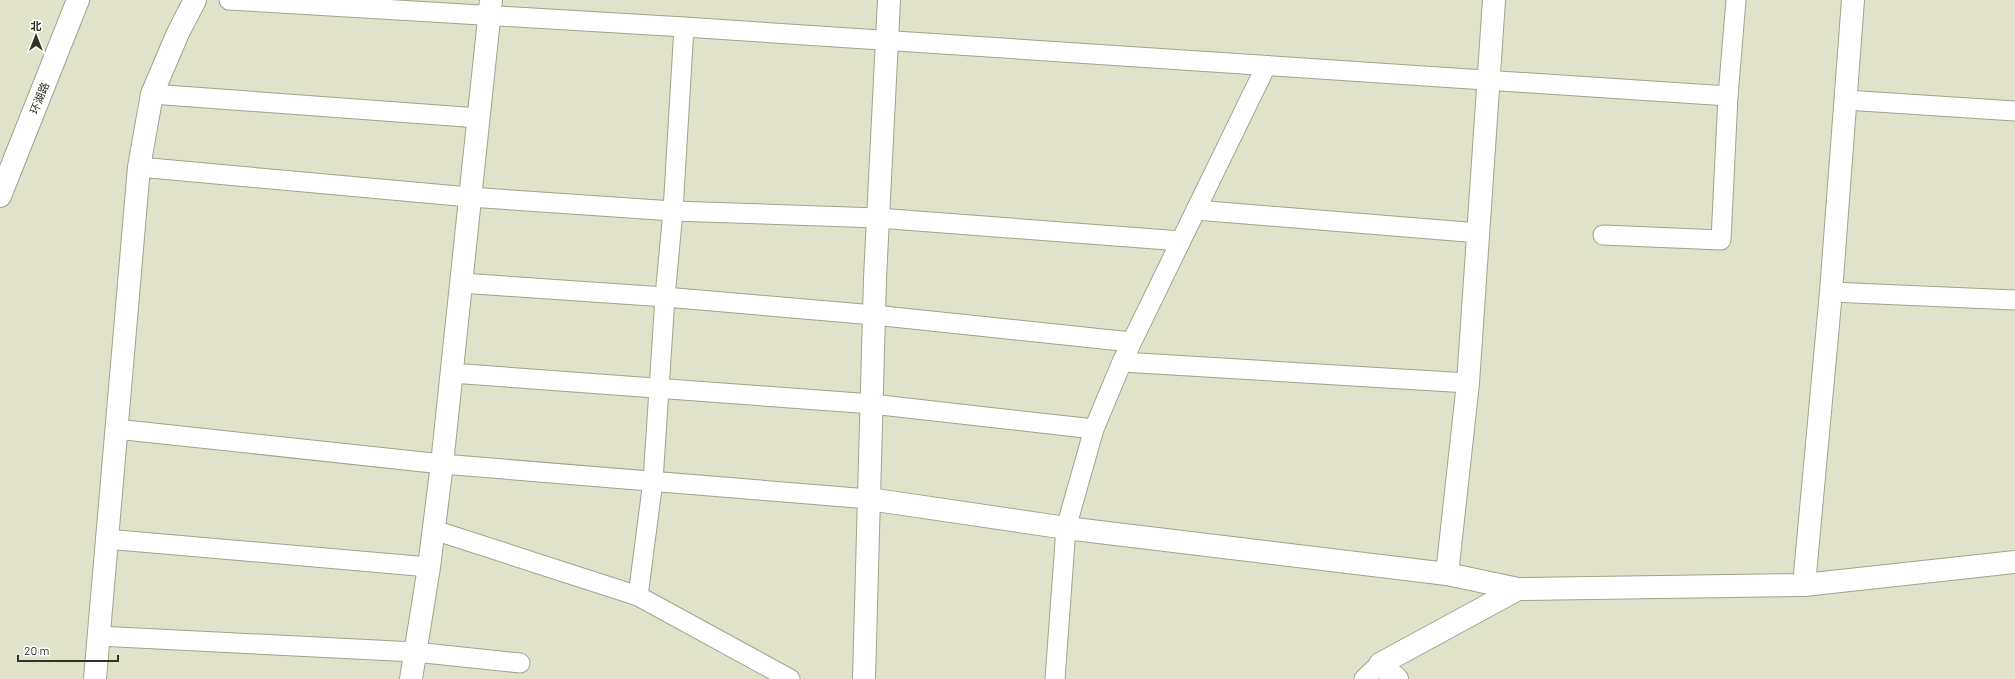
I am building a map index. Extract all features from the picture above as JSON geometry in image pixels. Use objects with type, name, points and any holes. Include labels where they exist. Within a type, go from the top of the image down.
[{"type":"street","name":"环湖路","points":[[0,196],[78,0]]},
{"type":"street","points":[[95,679],[139,167],[152,94],[178,32],[195,0]]},
{"type":"street","points":[[864,679],[874,315],[885,40],[888,0]]},
{"type":"street","points":[[1447,574],[1468,383],[1494,0]]},
{"type":"street","points":[[1804,585],[1831,292],[1853,0]]},
{"type":"street","points":[[411,679],[429,567],[442,464],[490,8]]},
{"type":"street","points":[[869,499],[1066,528],[1447,574],[1518,589],[1804,585],[2015,562]]},
{"type":"street","points":[[1397,679],[1380,664],[1518,589]]},
{"type":"lane","points":[[229,0],[490,8],[684,27],[1728,96]]},
{"type":"lane","points":[[1603,235],[1721,240],[1728,96],[1736,0]]},
{"type":"lane","points":[[638,596],[653,481],[665,297],[673,211],[684,27]]},
{"type":"lane","points":[[1055,679],[1066,528],[1094,429],[1131,342],[1266,66]]},
{"type":"lane","points":[[152,94],[478,118]]},
{"type":"lane","points":[[1846,100],[2015,111]]},
{"type":"lane","points":[[139,167],[469,197],[673,211],[878,218],[1181,241]]},
{"type":"lane","points":[[1196,210],[1479,233]]},
{"type":"lane","points":[[461,283],[665,297],[874,315],[1131,342]]},
{"type":"lane","points":[[1831,292],[2015,300]]},
{"type":"lane","points":[[1122,362],[1468,383]]},
{"type":"lane","points":[[451,373],[660,387],[872,404],[1094,429]]},
{"type":"lane","points":[[116,429],[442,464],[869,499]]},
{"type":"lane","points":[[434,530],[638,596],[790,679]]},
{"type":"lane","points":[[106,539],[429,567]]},
{"type":"lane","points":[[98,636],[415,652],[520,662]]},
{"type":"lane","points":[[1364,679],[1380,664]]}]
